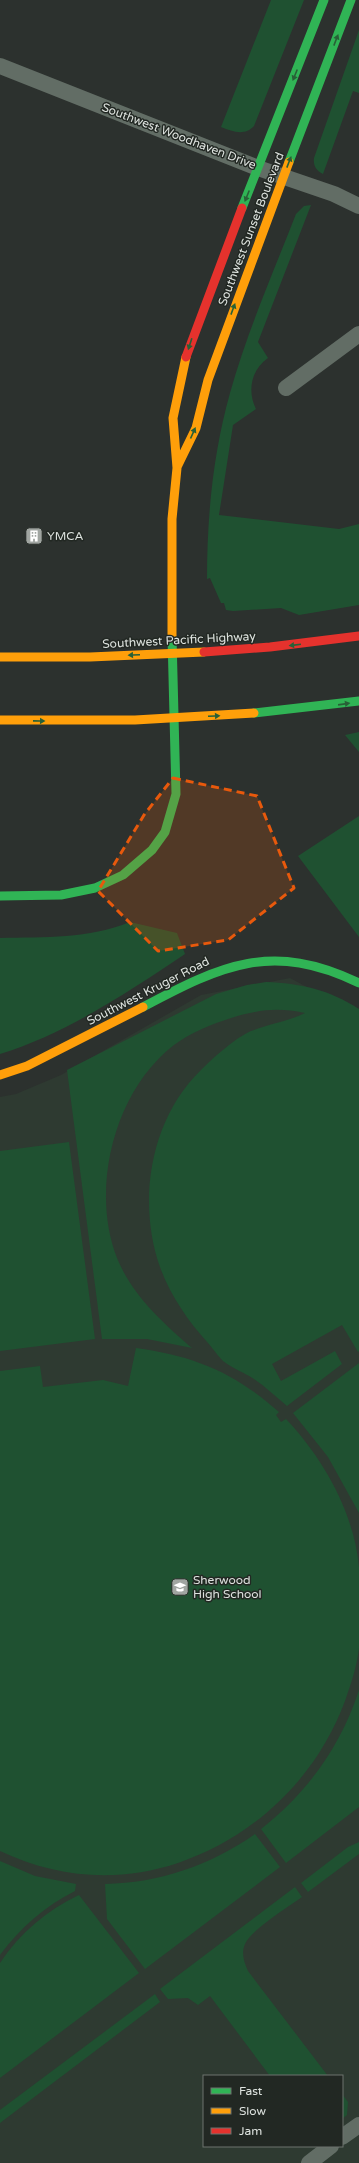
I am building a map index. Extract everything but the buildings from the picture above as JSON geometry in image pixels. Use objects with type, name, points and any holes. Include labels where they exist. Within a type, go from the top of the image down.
[{"type":"main road","name":"Southwest Sunset Boulevard","points":[[0,896],[61,895],[95,888],[123,875],[152,850],[165,832],[176,794],[171,571],[172,519],[177,468],[173,418],[182,368],[205,302],[324,0]]},
{"type":"main road","name":"Southwest Sunset Boulevard","points":[[177,468],[196,428],[208,380],[351,0]]},
{"type":"main road","name":"Southwest Pacific Highway","points":[[0,657],[119,656],[173,653],[291,646],[359,636]]},
{"type":"main road","points":[[0,720],[81,722],[175,718],[304,709],[359,701]]},
{"type":"main road","name":"Southwest Kruger Road","points":[[0,1075],[27,1066],[196,980],[234,965],[261,960],[304,963],[332,971],[359,983]]},
{"type":"street","name":"Southwest Woodhaven Drive","points":[[0,66],[258,168],[334,194],[359,206]]},
{"type":"street","points":[[286,388],[359,334]]},
{"type":"street","points":[[343,2136],[359,2125]]},
{"type":"street","points":[[309,2163],[330,2147]]},
{"type":"highlighted area","points":[[173,778],[257,796],[294,888],[228,940],[158,951],[98,891],[144,815]]},
{"type":"shaded area","name":"Sherwood High School","points":[[290,978],[359,1015],[359,2163],[0,2163],[0,1097],[16,1094],[61,1075],[201,995]]},
{"type":"green space","points":[[271,0],[304,0],[254,126],[243,132],[221,127]]},
{"type":"green space","points":[[359,30],[359,93],[353,91],[323,174],[316,168],[314,158]]},
{"type":"green space","points":[[311,205],[258,342],[268,358],[258,368],[252,381],[251,388],[253,402],[256,409],[233,425],[219,515],[339,529],[359,524],[359,605],[299,615],[281,608],[233,611],[226,610],[224,603],[221,603],[210,578],[207,579],[208,532],[212,485],[219,439],[237,370],[261,303],[296,214],[304,206]]},
{"type":"green space","points":[[359,732],[359,752],[345,735]]},
{"type":"green space","points":[[359,816],[359,937],[298,856]]},
{"type":"green space","points":[[130,922],[177,933],[185,954],[119,997],[73,1024],[25,1046],[0,1054],[0,938],[66,936],[98,932]]},
{"type":"green space","points":[[266,982],[303,986],[326,992],[359,1009],[359,1351],[358,1352],[342,1325],[272,1364],[281,1381],[335,1351],[342,1364],[287,1406],[258,1382],[223,1361],[193,1326],[180,1307],[164,1277],[153,1242],[149,1189],[153,1162],[160,1137],[170,1112],[184,1090],[201,1070],[224,1049],[245,1034],[305,1013],[285,1010],[268,1010],[250,1013],[231,1018],[194,1033],[174,1045],[153,1065],[136,1088],[122,1114],[113,1143],[107,1172],[106,1202],[109,1231],[117,1258],[123,1271],[139,1296],[159,1318],[192,1348],[147,1339],[102,1339],[67,1070],[216,994],[247,985]]},
{"type":"green space","points":[[69,1142],[95,1339],[0,1351],[0,1151]]},
{"type":"green space","points":[[136,1348],[177,1356],[196,1361],[213,1368],[263,1398],[279,1412],[276,1415],[281,1422],[286,1419],[300,1434],[324,1468],[351,1526],[359,1567],[359,1648],[352,1682],[333,1729],[318,1755],[300,1779],[280,1801],[233,1837],[206,1852],[178,1863],[133,1873],[88,1875],[43,1867],[0,1851],[0,1371],[40,1366],[43,1387],[103,1380],[128,1386]]},
{"type":"green space","points":[[359,1363],[359,1513],[328,1457],[293,1413]]},
{"type":"green space","points":[[359,1690],[359,1807],[286,1863],[261,1829],[293,1800],[320,1767],[343,1730],[352,1711]]},
{"type":"green space","points":[[255,1834],[280,1867],[145,1969],[107,1919],[105,1884],[145,1880],[184,1870],[221,1855]]},
{"type":"green space","points":[[359,1842],[359,1854],[308,1892],[301,1883],[348,1847]]},
{"type":"green space","points":[[0,1861],[35,1876],[76,1884],[75,1891],[53,1904],[34,1918],[0,1955]]},
{"type":"green space","points":[[295,1887],[302,1897],[254,1932],[245,1944],[243,1951],[245,1964],[248,1971],[327,2075],[269,2075],[210,1996],[198,2005],[188,1998],[168,1999],[160,1989]]},
{"type":"green space","points":[[79,1895],[139,1973],[0,2078],[0,1963],[16,1942],[35,1923],[67,1901]]},
{"type":"green space","points":[[155,1994],[160,2002],[0,2123],[0,2110]]},
{"type":"green space","points":[[343,2095],[348,2102],[347,2115],[343,2118]]},
{"type":"traffic: fast","points":[[242,208],[324,0]]},
{"type":"traffic: fast","points":[[289,162],[351,0]]},
{"type":"traffic: fast","points":[[0,896],[61,895],[95,888],[123,875],[152,850],[165,832],[176,794],[172,637]]},
{"type":"traffic: fast","points":[[254,713],[359,701]]},
{"type":"traffic: fast","points":[[143,1007],[171,992],[223,970],[248,964],[273,961],[300,963],[328,970],[359,983]]},
{"type":"traffic: slow","points":[[177,467],[196,428],[208,380],[289,162]]},
{"type":"traffic: slow","points":[[172,637],[172,519],[177,468],[173,418],[186,357]]},
{"type":"traffic: slow","points":[[0,657],[90,657],[204,652]]},
{"type":"traffic: slow","points":[[0,720],[135,720],[254,713]]},
{"type":"traffic: slow","points":[[0,1075],[27,1066],[143,1007]]},
{"type":"traffic: jam","points":[[186,357],[242,208]]},
{"type":"traffic: jam","points":[[204,652],[270,647],[359,636]]},
{"type":"place","name":"YMCA","points":[[34,536]]},
{"type":"place","name":"Sherwood High School","points":[[180,1587]]}]
